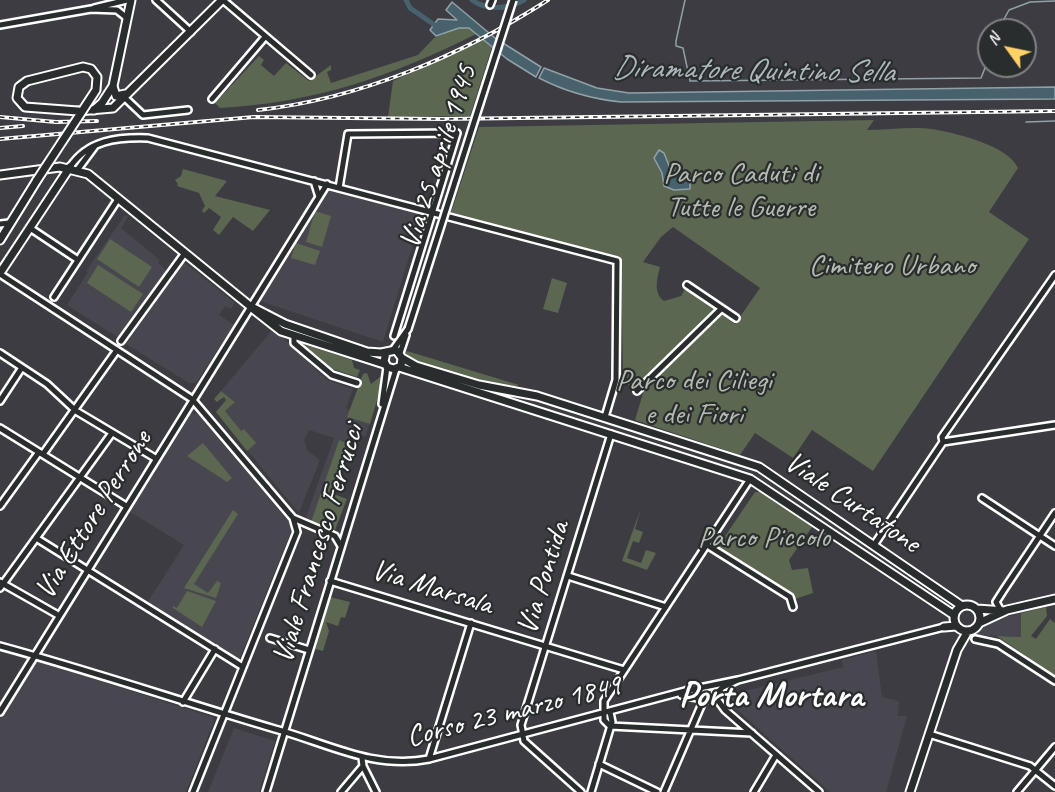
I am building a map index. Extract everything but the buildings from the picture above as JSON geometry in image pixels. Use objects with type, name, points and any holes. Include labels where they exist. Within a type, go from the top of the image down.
[{"type":"main road","points":[[94,110],[102,103],[113,86],[129,0]]},
{"type":"main road","points":[[0,240],[1,229],[9,223],[37,180],[96,90],[98,77],[91,69],[83,67],[27,81],[19,87],[17,98],[25,107],[78,111],[94,110],[108,110],[223,0]]},
{"type":"main road","points":[[113,86],[116,96],[126,95]]},
{"type":"main road","points":[[0,273],[70,167]]},
{"type":"main road","points":[[0,175],[70,167],[78,169],[88,174],[250,306],[259,316],[281,330],[386,365],[395,354]]},
{"type":"main road","name":"Viale Curtatone","points":[[250,306],[285,324],[367,352],[395,354],[413,365],[479,385],[537,396],[759,467],[962,606]]},
{"type":"main road","points":[[395,354],[397,368]]},
{"type":"main road","name":"Viale Curtatone","points":[[386,365],[750,479],[956,622]]},
{"type":"main road","points":[[910,792],[957,650],[968,631],[1004,611],[1055,599]]},
{"type":"main road","points":[[957,650],[956,622],[962,606],[970,605],[977,609],[1004,611]]},
{"type":"main road","points":[[977,609],[979,623]]},
{"type":"main road","points":[[944,627],[956,622]]},
{"type":"main road","points":[[956,622],[968,631]]},
{"type":"street","points":[[0,25],[129,0]]},
{"type":"street","points":[[156,0],[166,3],[191,32]]},
{"type":"street","points":[[223,0],[310,75]]},
{"type":"street","name":"Via 25 aprile 1945","points":[[395,354],[408,328],[513,0]]},
{"type":"street","points":[[91,9],[117,10],[127,18]]},
{"type":"street","points":[[212,99],[265,37]]},
{"type":"street","points":[[126,95],[143,115],[188,110]]},
{"type":"street","points":[[339,188],[348,134],[457,134],[394,336]]},
{"type":"street","points":[[70,167],[78,155],[97,144],[114,139],[148,138],[617,261],[616,380],[604,417]]},
{"type":"street","points":[[78,169],[97,144]]},
{"type":"street","points":[[314,181],[319,197]]},
{"type":"street","name":"Via Ettore Perrone","points":[[0,712],[86,569],[327,184]]},
{"type":"street","points":[[54,297],[118,199]]},
{"type":"street","points":[[30,228],[78,260]]},
{"type":"street","points":[[122,341],[185,254]]},
{"type":"street","points":[[0,273],[192,399],[292,518],[304,525],[335,536],[341,546]]},
{"type":"street","points":[[874,545],[943,442],[942,437],[1055,275]]},
{"type":"street","points":[[687,285],[736,318]]},
{"type":"street","points":[[637,392],[722,309]]},
{"type":"street","name":"Viale Francesco Ferrucci","points":[[294,334],[294,343],[332,375],[357,383]]},
{"type":"street","points":[[0,506],[117,350]]},
{"type":"street","points":[[0,353],[47,384],[74,408],[155,458]]},
{"type":"street","name":"Viale Francesco Ferrucci","points":[[335,536],[345,528],[382,404],[386,365]]},
{"type":"street","name":"Viale Francesco Ferrucci","points":[[266,792],[397,368]]},
{"type":"street","points":[[0,401],[21,369]]},
{"type":"street","points":[[943,442],[1055,425]]},
{"type":"street","points":[[0,428],[126,506]]},
{"type":"street","points":[[58,615],[1,584],[112,433]]},
{"type":"street","name":"Via Pontida","points":[[523,735],[521,725],[612,434]]},
{"type":"street","points":[[610,726],[603,714],[604,701],[750,479]]},
{"type":"street","points":[[982,498],[1055,546]]},
{"type":"street","points":[[1004,611],[996,602],[1055,513]]},
{"type":"street","points":[[292,518],[297,532]]},
{"type":"street","points":[[193,792],[297,532],[304,525]]},
{"type":"street","points":[[36,538],[243,667]]},
{"type":"street","points":[[707,545],[790,597],[793,607]]},
{"type":"street","points":[[568,576],[666,607]]},
{"type":"street","name":"Via Marsala","points":[[330,581],[624,670]]},
{"type":"street","points":[[429,759],[471,623]]},
{"type":"street","points":[[725,710],[710,686],[944,627]]},
{"type":"street","points":[[270,638],[309,650]]},
{"type":"street","points":[[975,639],[998,644],[1055,681]]},
{"type":"street","name":"Corso 23 marzo 1849","points":[[0,646],[224,715],[284,731],[362,758],[397,764],[429,759],[710,686]]},
{"type":"street","points":[[183,702],[215,650]]},
{"type":"street","points":[[664,792],[704,699],[738,680]]},
{"type":"street","points":[[702,688],[700,693],[704,699],[725,710],[819,792]]},
{"type":"street","name":"Corso 23 marzo 1849","points":[[676,695],[690,694],[704,699]]},
{"type":"street","points":[[591,792],[612,722],[610,712]]},
{"type":"street","points":[[610,726],[752,733]]},
{"type":"street","points":[[929,734],[1036,770],[1055,786]]},
{"type":"street","points":[[523,735],[524,741],[581,792]]},
{"type":"street","points":[[1017,792],[1055,747]]},
{"type":"street","points":[[754,792],[777,754]]},
{"type":"street","points":[[362,758],[363,766],[376,792]]},
{"type":"street","points":[[599,764],[657,792]]},
{"type":"street","points":[[341,792],[363,766]]},
{"type":"shaded area","points":[[326,190],[422,215],[383,342],[260,301]]},
{"type":"shaded area","points":[[125,215],[128,217],[121,228],[160,260],[158,263],[166,270],[119,338],[67,305],[88,272],[86,271]]},
{"type":"shaded area","points":[[184,262],[235,303],[231,309],[225,306],[219,315],[234,325],[196,383],[189,383],[126,344]]},
{"type":"shaded area","points":[[272,330],[327,380],[353,389],[346,408],[350,410],[348,417],[370,424],[365,437],[353,433],[350,444],[339,440],[311,522],[305,520],[334,438],[309,430],[304,440],[307,450],[320,460],[299,513],[216,412],[235,401],[221,391]]},
{"type":"shaded area","points":[[187,413],[198,414],[293,527],[239,660],[147,603],[184,545],[127,510]]},
{"type":"shaded area","points":[[1021,613],[1022,637],[977,635],[983,626],[994,620]]},
{"type":"shaded area","points":[[876,651],[882,697],[899,701],[898,716],[907,716],[886,792],[830,792],[726,700],[728,695],[843,667],[842,660]]},
{"type":"shaded area","points":[[35,660],[212,717],[214,721],[186,792],[0,792],[0,718]]},
{"type":"shaded area","points":[[234,728],[275,741],[259,792],[208,792]]},
{"type":"green space","points":[[459,28],[469,28],[476,34],[414,63],[352,85],[255,105],[220,108],[215,103],[259,56],[264,60],[261,65],[274,76],[286,63],[309,81],[331,65],[331,70],[327,72],[331,83],[418,55],[434,38]]},
{"type":"green space","points":[[482,39],[492,47],[470,116],[388,117],[393,81]]},
{"type":"green space","points":[[874,120],[867,130],[916,128],[942,131],[980,141],[1004,153],[1012,160],[1018,168],[989,212],[1029,239],[873,471],[812,430],[793,458],[755,433],[740,455],[635,420],[644,390],[619,382],[623,369],[621,258],[451,213],[479,127]],"holes":[[[673,227],[760,288],[735,324],[685,289],[681,296],[664,301],[657,290],[660,267],[643,262],[661,237]]]},
{"type":"green space","points":[[183,169],[227,181],[215,196],[270,210],[253,231],[233,217],[219,235],[213,230],[221,217],[209,208],[204,213],[202,211],[205,206],[199,193],[177,186],[175,180],[181,176]]},
{"type":"green space","points":[[315,211],[331,216],[322,247],[306,242]]},
{"type":"green space","points":[[110,239],[152,267],[139,287],[97,259]]},
{"type":"green space","points":[[296,243],[320,251],[315,265],[291,258]]},
{"type":"green space","points":[[98,265],[143,294],[131,312],[87,283]]},
{"type":"green space","points":[[552,278],[567,283],[558,313],[543,309]]},
{"type":"green space","points":[[297,342],[352,360],[354,368],[360,370],[357,377],[324,366]]},
{"type":"green space","points":[[407,351],[519,385],[499,386],[452,374],[414,362],[405,353]]},
{"type":"green space","points":[[367,373],[371,384],[380,377],[383,380],[370,424],[347,417],[363,374]]},
{"type":"green space","points":[[221,391],[235,402],[225,411],[241,431],[244,429],[256,443],[247,451],[216,412],[226,400],[224,397],[217,402],[214,399]]},
{"type":"green space","points":[[339,440],[347,443],[331,493],[347,499],[335,530],[311,522]]},
{"type":"green space","points":[[203,443],[232,478],[227,482],[187,456]]},
{"type":"green space","name":"Parco Piccolo","points":[[755,492],[763,492],[812,527],[789,560],[792,570],[808,568],[813,593],[795,599],[717,548]]},
{"type":"green space","points":[[641,508],[635,529],[643,532],[639,543],[633,541],[627,558],[641,563],[646,550],[656,553],[647,570],[622,561]]},
{"type":"green space","points":[[233,510],[238,514],[194,584],[208,593],[217,581],[221,583],[216,598],[184,588]]},
{"type":"green space","points":[[187,591],[216,601],[202,627],[173,608],[173,606],[177,608]]},
{"type":"green space","points":[[330,597],[350,602],[345,618],[341,617],[338,626],[326,622],[329,631],[323,651],[315,649]]},
{"type":"green space","points":[[1046,607],[1047,616],[1031,636],[1036,639],[1050,619],[1055,623],[1055,676],[997,636],[1021,637],[1021,613]]},
{"type":"water","points":[[452,2],[495,38],[541,67],[536,77],[507,59],[469,28],[459,28],[436,36],[430,30],[438,19],[457,20],[446,10]]},
{"type":"water","points":[[544,68],[597,88],[629,93],[1055,87],[1055,99],[621,102],[578,94],[558,87],[539,78]]},
{"type":"water","points":[[659,150],[664,153],[670,168],[690,182],[690,189],[674,190],[664,186],[662,173],[654,158]]},
{"type":"waterway","points":[[406,0],[410,8],[439,28]]},
{"type":"waterway","points":[[472,0],[484,6],[498,8],[524,0]]},
{"type":"waterway","name":"Diramatore Quintino Sella","points":[[685,0],[676,46],[683,48],[690,81],[981,78]]},
{"type":"waterway","points":[[1005,18],[1009,10],[1030,2],[1055,1]]},
{"type":"waterway","points":[[1026,122],[1055,121]]},
{"type":"railway","points":[[258,110],[334,96],[409,72],[481,39],[548,0]]},
{"type":"railway","points":[[0,139],[254,117],[442,119],[1055,111]]},
{"type":"railway","points":[[0,117],[56,122],[97,121]]},
{"type":"railway","points":[[0,128],[23,126]]},
{"type":"district","name":"Porta Mortara","points":[[771,697]]},
{"type":"park label","name":"Parco Caduti di Tutte le Guerre","points":[[741,191]]},
{"type":"park label","name":"Cimitero Urbano","points":[[892,266]]},
{"type":"park label","name":"Parco dei Ciliegi e dei Fiori","points":[[694,398]]}]
